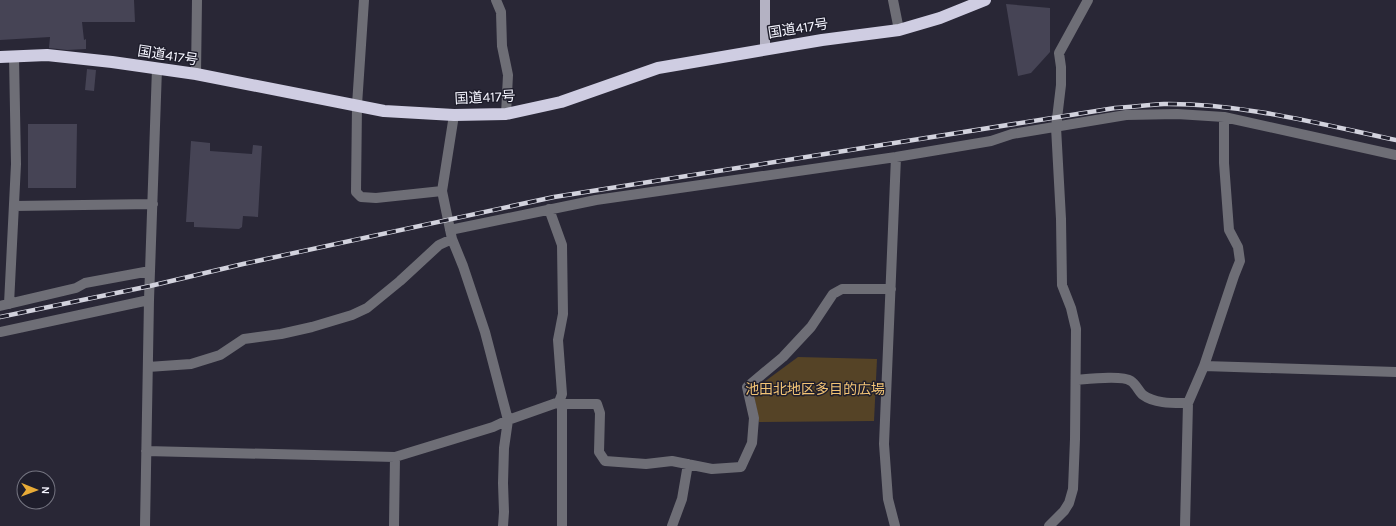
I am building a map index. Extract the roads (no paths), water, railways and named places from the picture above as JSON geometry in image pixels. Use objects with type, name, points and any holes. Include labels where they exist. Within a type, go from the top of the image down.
[{"type":"highway","name":"国道417号","points":[[0,57],[47,55],[157,68],[196,74],[384,111],[454,115],[506,114],[560,102],[658,68],[822,40],[899,30],[940,18],[985,0]]},
{"type":"main road","points":[[765,0],[765,49]]},
{"type":"street","points":[[196,74],[197,0]]},
{"type":"street","points":[[364,0],[357,105],[356,192],[361,197],[376,198],[442,191]]},
{"type":"street","points":[[496,0],[501,12],[502,46],[508,74],[506,114]]},
{"type":"street","points":[[893,0],[899,30]]},
{"type":"street","points":[[1049,526],[1069,503],[1073,489],[1076,380],[1076,329],[1071,308],[1062,285],[1061,219],[1056,127],[1061,85],[1059,53],[1088,0]]},
{"type":"street","points":[[14,56],[16,164],[14,206],[4,305],[76,288],[85,283],[150,271]]},
{"type":"street","points":[[144,526],[150,271],[157,68]]},
{"type":"street","points":[[148,367],[191,364],[220,356],[244,339],[287,333],[352,315],[367,308],[400,281],[451,235],[549,209],[596,200],[896,158],[991,141],[1012,134],[1126,116],[1177,114],[1224,117],[1396,155]]},
{"type":"street","points":[[454,115],[442,191],[451,235],[485,332],[508,420],[504,448],[503,526]]},
{"type":"street","points":[[1185,526],[1188,403],[1204,366],[1240,261],[1238,247],[1229,230],[1224,163],[1224,117]]},
{"type":"street","points":[[895,526],[888,499],[884,444],[896,158]]},
{"type":"street","points":[[14,206],[152,204]]},
{"type":"street","points":[[549,209],[562,245],[563,314],[558,340],[562,394],[560,404],[562,526]]},
{"type":"street","points":[[146,451],[395,457],[493,427],[508,420],[560,404],[597,404],[600,413],[599,452],[605,461],[646,464],[672,461],[712,469],[741,467],[752,443],[754,418],[747,387],[783,357],[811,327],[833,294],[842,288],[891,289]]},
{"type":"street","points":[[0,332],[150,300]]},
{"type":"street","points":[[1204,366],[1396,372]]},
{"type":"street","points":[[1076,380],[1119,378],[1132,381],[1142,395],[1151,400],[1171,403],[1188,403]]},
{"type":"street","points":[[394,526],[395,457]]},
{"type":"street","points":[[672,526],[682,499],[688,464]]},
{"type":"railway","points":[[0,317],[150,286],[243,264],[554,197],[1115,108],[1164,104],[1222,107],[1310,121],[1396,140]]},
{"type":"park label","name":"池田北地区多目的広場","points":[[815,389]]}]
